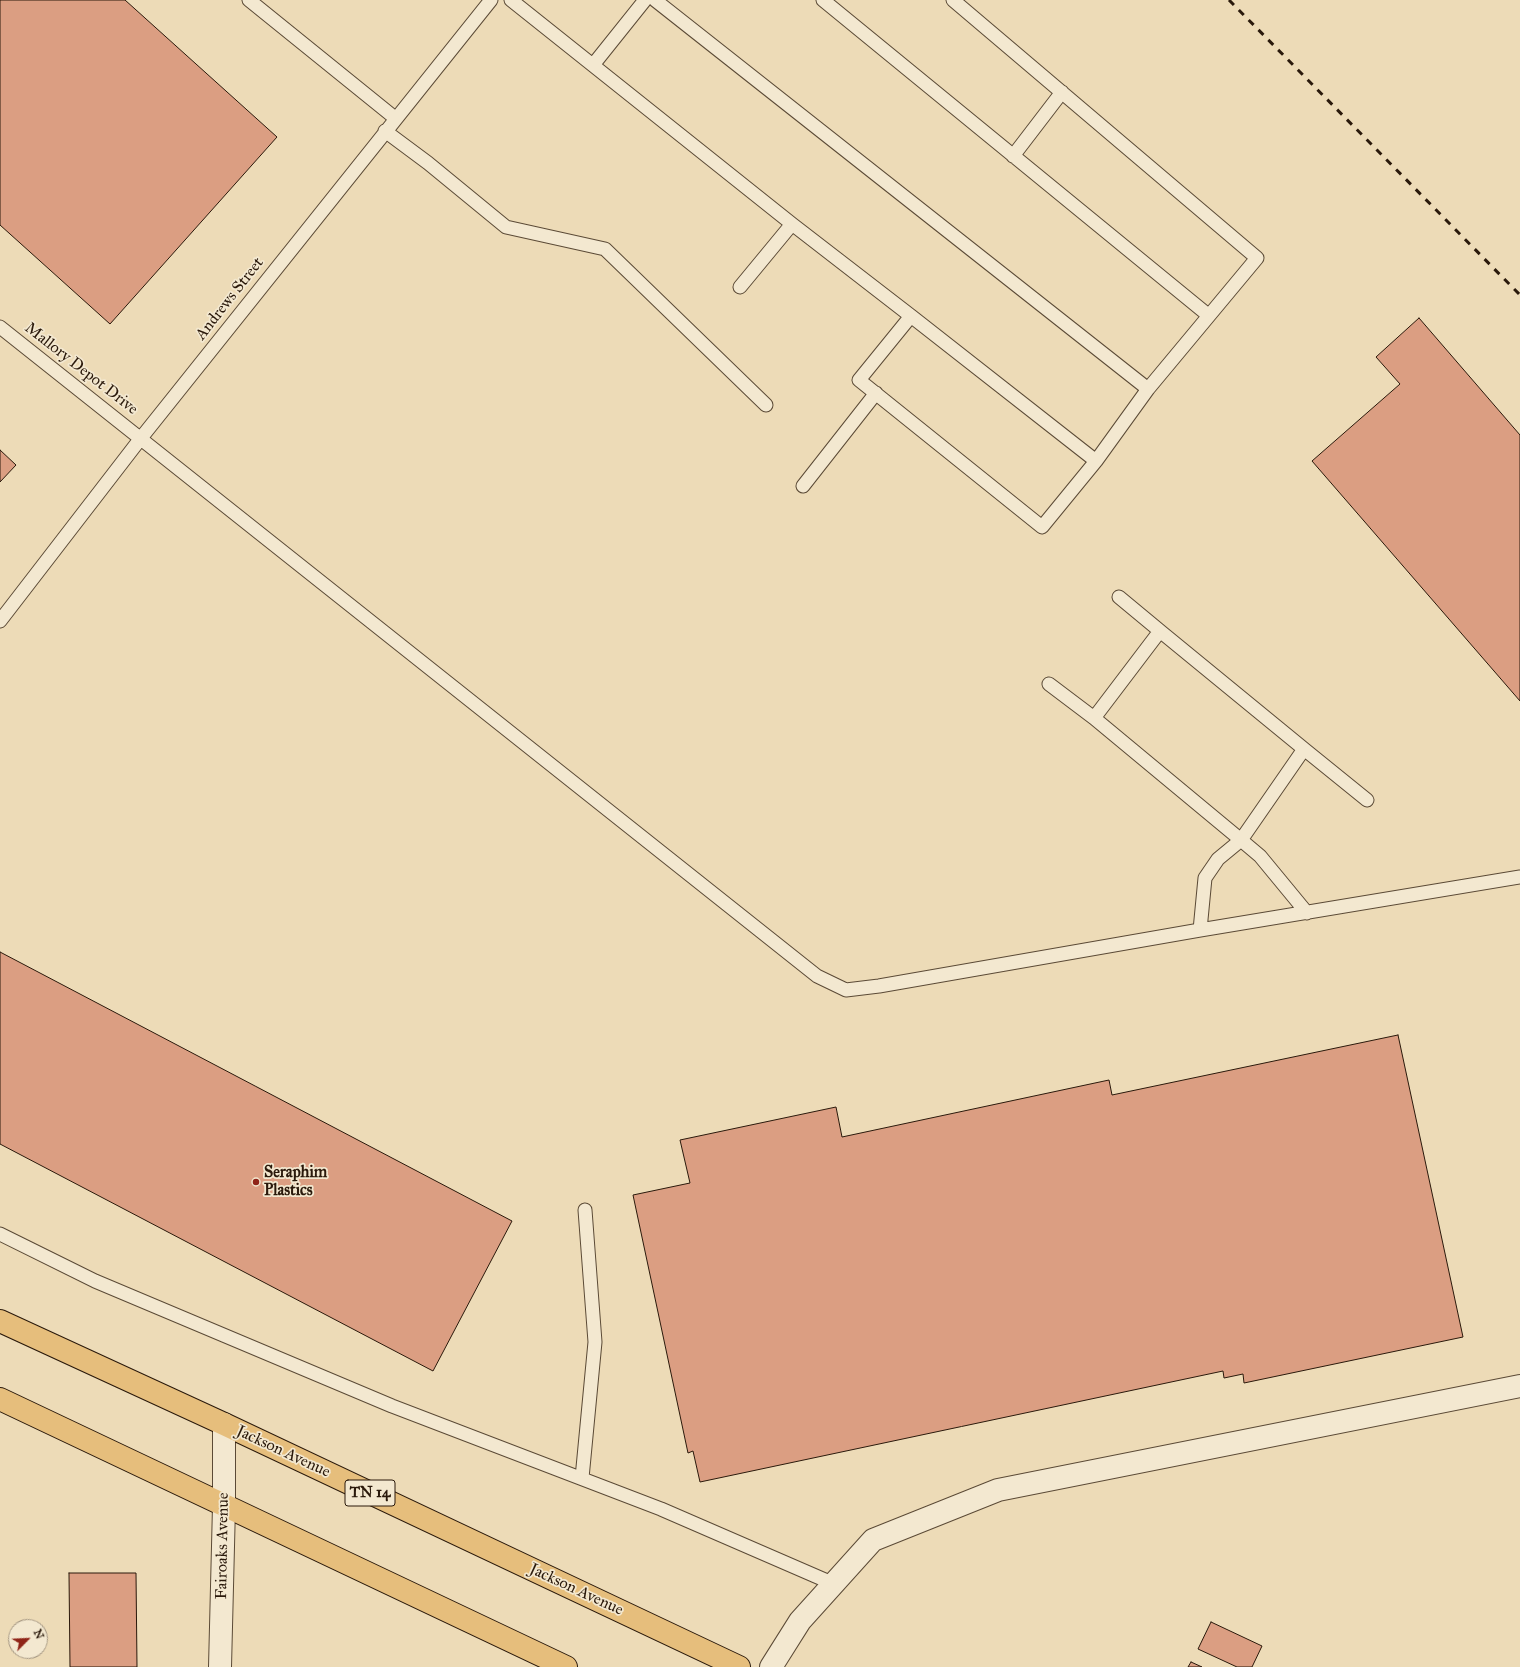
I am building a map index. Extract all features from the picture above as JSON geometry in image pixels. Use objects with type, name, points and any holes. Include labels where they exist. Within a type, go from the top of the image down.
[{"type":"main road","name":"Jackson Avenue","points":[[0,1321],[224,1424],[739,1667]]},
{"type":"main road","points":[[0,1399],[566,1667]]},
{"type":"street","points":[[771,1667],[800,1621],[873,1540],[998,1490],[1520,1386]]},
{"type":"street","name":"Fairoaks Avenue","points":[[220,1667],[224,1506],[224,1424]]},
{"type":"lane","points":[[249,0],[396,118]]},
{"type":"lane","name":"Andrews Street","points":[[0,621],[141,438],[491,0]]},
{"type":"lane","points":[[511,0],[792,224],[1096,461]]},
{"type":"lane","points":[[593,65],[645,0]]},
{"type":"lane","points":[[655,0],[1148,389]]},
{"type":"lane","points":[[823,0],[1208,315]]},
{"type":"lane","points":[[911,316],[859,380],[1042,527],[1096,461],[1148,389],[1208,315],[1257,258],[953,0]]},
{"type":"lane","points":[[1013,156],[1062,92]]},
{"type":"lane","points":[[385,131],[428,163],[506,227],[605,249],[766,405]]},
{"type":"lane","points":[[740,287],[792,224]]},
{"type":"lane","name":"Mallory Depot Drive","points":[[0,327],[817,976],[846,990],[879,986],[1200,930],[1520,877]]},
{"type":"lane","points":[[803,486],[876,393]]},
{"type":"lane","points":[[1119,597],[1367,800]]},
{"type":"lane","points":[[1094,718],[1160,631]]},
{"type":"lane","points":[[1050,684],[1094,718],[1260,856],[1307,913]]},
{"type":"lane","points":[[1200,930],[1205,878],[1218,859],[1241,840],[1304,749]]},
{"type":"lane","points":[[582,1478],[595,1342],[585,1210]]},
{"type":"lane","points":[[0,1234],[95,1281],[392,1406],[661,1509],[834,1584]]},
{"type":"building","points":[[0,0],[125,0],[277,137],[110,324],[0,225]]},
{"type":"building","points":[[1419,318],[1520,435],[1520,701],[1312,461],[1400,384],[1376,357]]},
{"type":"building","points":[[0,450],[16,465],[0,482]]},
{"type":"building","name":"Seraphim Plastics","points":[[0,952],[512,1221],[433,1371],[0,1144]]},
{"type":"building","points":[[1398,1035],[1463,1337],[1244,1383],[1243,1374],[1224,1378],[1223,1371],[700,1482],[693,1451],[688,1453],[633,1195],[690,1183],[680,1140],[836,1107],[842,1137],[1109,1080],[1112,1095]]},
{"type":"building","points":[[69,1573],[136,1573],[137,1667],[70,1667]]},
{"type":"building","points":[[1211,1622],[1262,1646],[1252,1667],[1237,1667],[1198,1649]]},
{"type":"building","points":[[1191,1662],[1202,1667],[1188,1667]]},
{"type":"railway","points":[[1229,0],[1520,295]]},
{"type":"place","name":"Seraphim Plastics","points":[[256,1182]]}]
